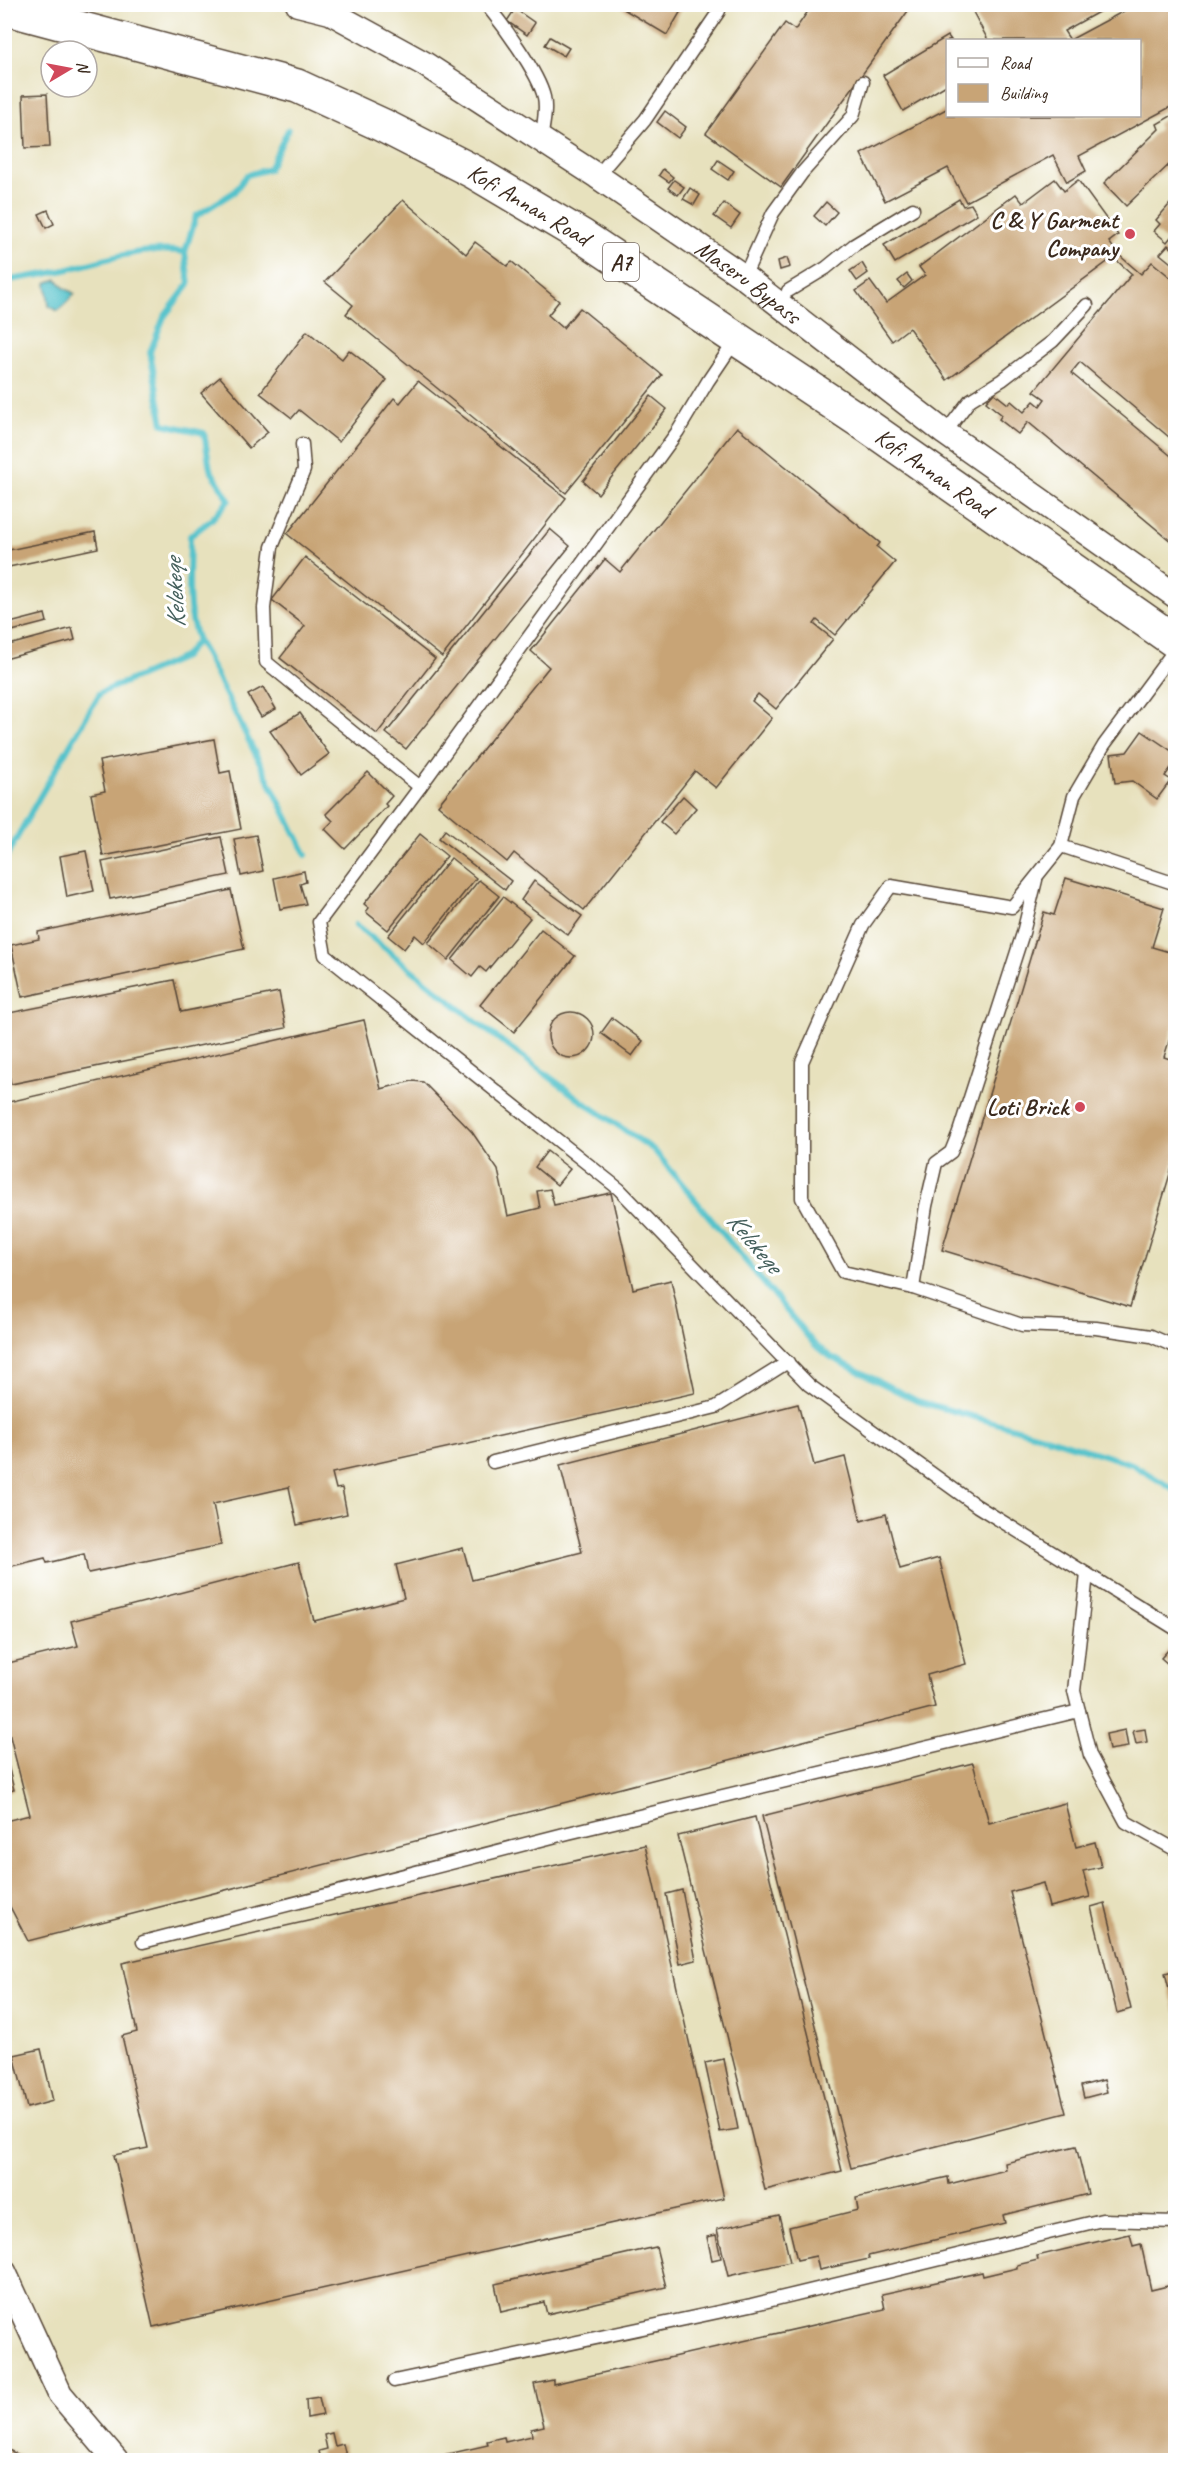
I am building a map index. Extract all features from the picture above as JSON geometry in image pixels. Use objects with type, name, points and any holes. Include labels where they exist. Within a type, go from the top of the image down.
[{"type":"main road","name":"Kofi Annan Road","points":[[4,8],[297,86],[474,172],[582,236],[867,424],[1176,642]]},
{"type":"street","name":"Maseru Bypass","points":[[298,4],[330,12],[423,63],[597,176],[744,277],[945,433],[1176,596]]},
{"type":"street","points":[[4,2272],[60,2394],[116,2460]]},
{"type":"lane","points":[[486,4],[541,87],[545,104],[541,140]]},
{"type":"lane","points":[[597,176],[645,120],[718,11]]},
{"type":"lane","points":[[744,277],[773,213],[802,172],[853,116],[864,82]]},
{"type":"lane","points":[[788,291],[826,268],[854,245],[913,209]]},
{"type":"lane","points":[[945,433],[970,400],[1002,380],[1053,341],[1087,305]]},
{"type":"lane","points":[[737,339],[678,431],[420,787],[319,922],[325,955],[620,1188],[809,1385],[977,1506],[1176,1629]]},
{"type":"lane","points":[[303,444],[304,470],[272,547],[264,608],[266,662],[420,787]]},
{"type":"lane","points":[[1176,648],[1104,745],[1074,796],[1061,846],[1012,907],[891,886],[863,925],[802,1062],[802,1198],[843,1272],[913,1288],[1023,1325],[1096,1328],[1140,1334],[1151,1336],[1176,1347]]},
{"type":"lane","points":[[1061,846],[1176,884]]},
{"type":"lane","points":[[913,1288],[926,1206],[936,1163],[951,1152],[959,1132],[1023,933],[1037,876]]},
{"type":"lane","points":[[493,1462],[716,1407],[788,1362]]},
{"type":"lane","points":[[1087,1574],[1074,1691],[1090,1755],[1126,1822],[1176,1850]]},
{"type":"lane","points":[[143,1942],[568,1833],[1079,1711]]},
{"type":"lane","points":[[394,2381],[751,2305],[1102,2220],[1176,2222]]},
{"type":"water","points":[[57,279],[63,287],[75,294],[58,311],[49,306],[46,283]]},
{"type":"building","points":[[615,4],[685,4],[667,35]]},
{"type":"building","points":[[813,4],[913,4],[781,187],[706,133],[785,23],[795,30]]},
{"type":"building","points":[[983,4],[1113,4],[1064,31],[1069,39],[987,39],[972,10]]},
{"type":"building","points":[[1137,4],[1176,4],[1176,104],[1079,156],[1086,171],[1067,182],[1053,155],[966,202],[948,168],[885,201],[861,154],[946,109],[946,117],[1141,117],[1141,39],[1072,39]]},
{"type":"building","points":[[515,9],[535,23],[527,35],[507,21]]},
{"type":"building","points":[[948,36],[950,39],[946,39],[946,85],[903,111],[883,75]]},
{"type":"building","points":[[550,37],[569,48],[564,56],[545,45]]},
{"type":"building","points":[[39,94],[39,99],[47,99],[50,147],[25,148],[23,95]]},
{"type":"building","points":[[665,111],[686,127],[678,138],[657,122]]},
{"type":"building","points":[[1176,113],[1176,158],[1126,206],[1104,183],[1159,129],[1157,124]]},
{"type":"building","points":[[718,160],[734,171],[728,180],[712,169]]},
{"type":"building","points":[[663,169],[673,177],[669,182],[659,175]]},
{"type":"building","points":[[1055,179],[1064,191],[1078,180],[1118,235],[1109,242],[1118,254],[947,380],[909,328],[892,341],[856,291],[870,281],[886,303],[925,275],[919,267],[1016,194],[1023,203]]},
{"type":"building","points":[[674,180],[684,187],[678,195],[668,188]]},
{"type":"building","points":[[690,188],[700,195],[694,205],[683,199]]},
{"type":"building","points":[[1176,197],[1176,239],[1171,237],[1167,242],[1154,231],[1160,224],[1156,220]]},
{"type":"building","points":[[959,199],[963,206],[971,204],[977,214],[895,263],[884,245]]},
{"type":"building","points":[[403,200],[466,254],[475,242],[507,266],[512,262],[559,301],[548,315],[563,328],[580,308],[662,375],[566,493],[346,314],[353,305],[325,282]]},
{"type":"building","points":[[826,202],[837,212],[825,226],[814,216]]},
{"type":"building","points":[[724,203],[740,215],[731,228],[714,216]]},
{"type":"building","points":[[48,210],[54,224],[46,228],[39,214]]},
{"type":"building","points":[[1168,245],[1173,249],[1176,247],[1176,267],[1160,254]]},
{"type":"building","points":[[1119,255],[1141,274],[1152,262],[1176,282],[1176,443],[1080,362],[1071,373],[1176,460],[1176,539],[1172,542],[1028,422],[1018,434],[999,419],[1002,415],[986,402],[994,393],[1008,404],[1011,401],[1024,412],[1034,401],[1040,406],[1045,399],[1034,391],[1132,274],[1115,259]]},
{"type":"building","points":[[787,258],[790,267],[780,270],[778,261]]},
{"type":"building","points":[[862,263],[868,273],[857,281],[850,271]]},
{"type":"building","points":[[907,274],[912,281],[904,288],[898,281]]},
{"type":"building","points":[[307,331],[342,359],[349,350],[387,380],[339,442],[299,410],[292,418],[260,393]]},
{"type":"building","points":[[220,377],[268,432],[249,448],[201,393]]},
{"type":"building","points":[[418,381],[566,498],[442,657],[287,534],[394,398],[400,403]]},
{"type":"building","points":[[651,396],[667,409],[598,494],[583,481]]},
{"type":"building","points":[[737,427],[880,543],[877,547],[895,562],[835,635],[817,620],[814,624],[833,639],[776,709],[758,694],[752,701],[772,718],[716,788],[695,771],[584,910],[514,853],[507,862],[438,805],[549,667],[531,651],[605,559],[620,572]]},
{"type":"building","points":[[550,529],[570,546],[406,749],[386,733]]},
{"type":"building","points":[[95,532],[98,548],[4,568],[4,551]]},
{"type":"building","points":[[305,557],[435,659],[377,734],[280,658],[305,626],[272,600]]},
{"type":"building","points":[[45,614],[47,622],[8,632],[6,624]]},
{"type":"building","points":[[72,628],[75,640],[5,659],[5,646]]},
{"type":"building","points":[[263,687],[276,709],[261,717],[248,695]]},
{"type":"building","points":[[300,713],[329,754],[301,775],[270,731]]},
{"type":"building","points":[[1142,731],[1176,754],[1176,761],[1165,776],[1171,780],[1157,799],[1132,781],[1115,783],[1111,754],[1127,752]]},
{"type":"building","points":[[214,739],[220,773],[230,771],[241,829],[103,856],[91,794],[105,791],[99,761]]},
{"type":"building","points":[[368,772],[392,796],[385,804],[387,806],[345,849],[325,829],[333,821],[326,814]]},
{"type":"building","points":[[683,796],[696,808],[674,834],[660,822]]},
{"type":"building","points":[[445,830],[511,881],[505,890],[439,838]]},
{"type":"building","points":[[420,834],[447,856],[388,930],[366,912],[369,908],[364,904]]},
{"type":"building","points":[[256,835],[263,871],[241,876],[234,839]]},
{"type":"building","points":[[221,837],[229,875],[110,899],[102,862]]},
{"type":"building","points":[[86,851],[94,891],[67,897],[60,856]]},
{"type":"building","points":[[451,858],[476,878],[424,943],[415,935],[404,949],[388,936]]},
{"type":"building","points":[[304,871],[306,882],[300,884],[306,904],[280,909],[274,878]]},
{"type":"building","name":"Loti Brick","points":[[1066,878],[1164,908],[1152,947],[1176,954],[1176,1019],[1164,1057],[1176,1061],[1176,1154],[1130,1307],[942,1250],[1044,912],[1054,915]]},
{"type":"building","points":[[479,880],[499,896],[448,960],[428,943]]},
{"type":"building","points":[[534,881],[582,916],[568,935],[521,900]]},
{"type":"building","points":[[231,890],[244,949],[22,997],[11,945],[39,939],[38,932]]},
{"type":"building","points":[[503,897],[530,918],[486,972],[480,967],[472,977],[452,960]]},
{"type":"building","points":[[541,929],[575,956],[514,1032],[480,1005]]},
{"type":"building","points":[[174,980],[181,1012],[279,992],[286,1028],[11,1084],[4,1054],[4,1014]]},
{"type":"building","points":[[576,1012],[588,1018],[593,1026],[593,1044],[588,1052],[580,1057],[566,1058],[558,1055],[551,1048],[548,1030],[551,1022],[558,1015]]},
{"type":"building","points":[[612,1018],[643,1041],[632,1056],[601,1033]]},
{"type":"building","points":[[364,1020],[381,1089],[412,1081],[423,1082],[472,1132],[498,1170],[508,1216],[540,1208],[537,1191],[550,1189],[554,1205],[611,1193],[633,1289],[671,1280],[695,1393],[332,1473],[336,1489],[342,1488],[347,1514],[297,1525],[289,1487],[213,1504],[221,1545],[88,1573],[84,1554],[47,1563],[45,1558],[4,1568],[4,1103]]},
{"type":"building","points":[[547,1151],[570,1169],[557,1185],[535,1167]]},
{"type":"building","points":[[798,1404],[814,1465],[845,1457],[861,1521],[886,1514],[900,1569],[939,1558],[966,1664],[927,1675],[935,1707],[28,1941],[5,1897],[5,1821],[30,1815],[4,1713],[4,1664],[78,1646],[71,1621],[299,1562],[314,1621],[404,1598],[396,1565],[463,1548],[472,1580],[582,1552],[560,1465]]},
{"type":"building","points":[[1169,1649],[1176,1655],[1176,1671],[1161,1658]]},
{"type":"building","points":[[1145,1729],[1147,1742],[1136,1744],[1133,1731]]},
{"type":"building","points":[[1125,1730],[1128,1747],[1109,1750],[1106,1734]]},
{"type":"building","points":[[4,1748],[14,1790],[4,1792]]},
{"type":"building","points":[[973,1763],[989,1823],[1065,1803],[1076,1847],[1095,1842],[1101,1867],[1083,1871],[1090,1897],[1049,1907],[1043,1883],[1010,1892],[1066,2113],[851,2168],[762,1816]]},
{"type":"building","points":[[755,1817],[842,2171],[765,2190],[678,1836]]},
{"type":"building","points":[[645,1845],[724,2198],[153,2327],[114,2155],[148,2148],[122,2036],[137,2032],[122,1963]]},
{"type":"building","points":[[682,1890],[696,1960],[680,1964],[666,1894]]},
{"type":"building","points":[[1105,1903],[1131,2009],[1117,2013],[1091,1907]]},
{"type":"building","points":[[1176,1970],[1176,2012],[1175,2012],[1165,1973]]},
{"type":"building","points":[[41,2049],[53,2101],[27,2108],[14,2055]]},
{"type":"building","points":[[724,2059],[738,2129],[720,2132],[705,2063]]},
{"type":"building","points":[[1104,2080],[1107,2092],[1084,2098],[1081,2086]]},
{"type":"building","points":[[1076,2146],[1088,2194],[1003,2215],[1005,2223],[868,2256],[869,2259],[819,2270],[816,2256],[797,2260],[789,2227],[858,2210],[856,2198],[948,2177],[949,2184],[1006,2170],[1005,2163]]},
{"type":"building","points":[[779,2215],[790,2262],[728,2276],[717,2229]]},
{"type":"building","points":[[1130,2234],[1133,2246],[1141,2244],[1151,2290],[1176,2284],[1176,2460],[440,2460],[439,2456],[488,2445],[487,2441],[504,2437],[505,2442],[532,2436],[531,2429],[544,2426],[534,2384],[553,2380],[553,2384],[885,2309],[882,2294],[982,2272],[983,2276],[1017,2268],[1017,2265],[1038,2260],[1037,2256]]},
{"type":"building","points":[[716,2235],[721,2258],[712,2260],[707,2237]]},
{"type":"building","points":[[656,2247],[666,2287],[547,2314],[544,2302],[501,2312],[495,2284]]},
{"type":"building","points":[[319,2397],[323,2415],[307,2418],[306,2399]]},
{"type":"building","points":[[332,2433],[335,2446],[343,2444],[347,2460],[321,2460],[319,2451],[327,2449],[324,2435]]},
{"type":"building","points":[[4,2448],[30,2460],[12,2460],[4,2457]]},
{"type":"waterway","name":"Kelekeqe","points":[[288,130],[269,169],[247,175],[234,192],[196,216],[185,252],[189,284],[164,317],[150,352],[163,424],[204,433],[210,469],[229,500],[211,520],[190,536],[189,598],[194,628],[306,855]]},
{"type":"waterway","points":[[4,281],[57,272],[138,252],[185,252]]},
{"type":"waterway","points":[[4,861],[100,693],[184,657],[196,642]]},
{"type":"waterway","name":"Kelekeqe","points":[[356,925],[480,1025],[579,1099],[654,1150],[814,1344],[831,1357],[917,1401],[1043,1436],[1132,1464],[1176,1491]]},
{"type":"place","name":"C & Y Garment Company","points":[[1130,234]]},
{"type":"place","name":"Loti Brick","points":[[1080,1107]]}]
